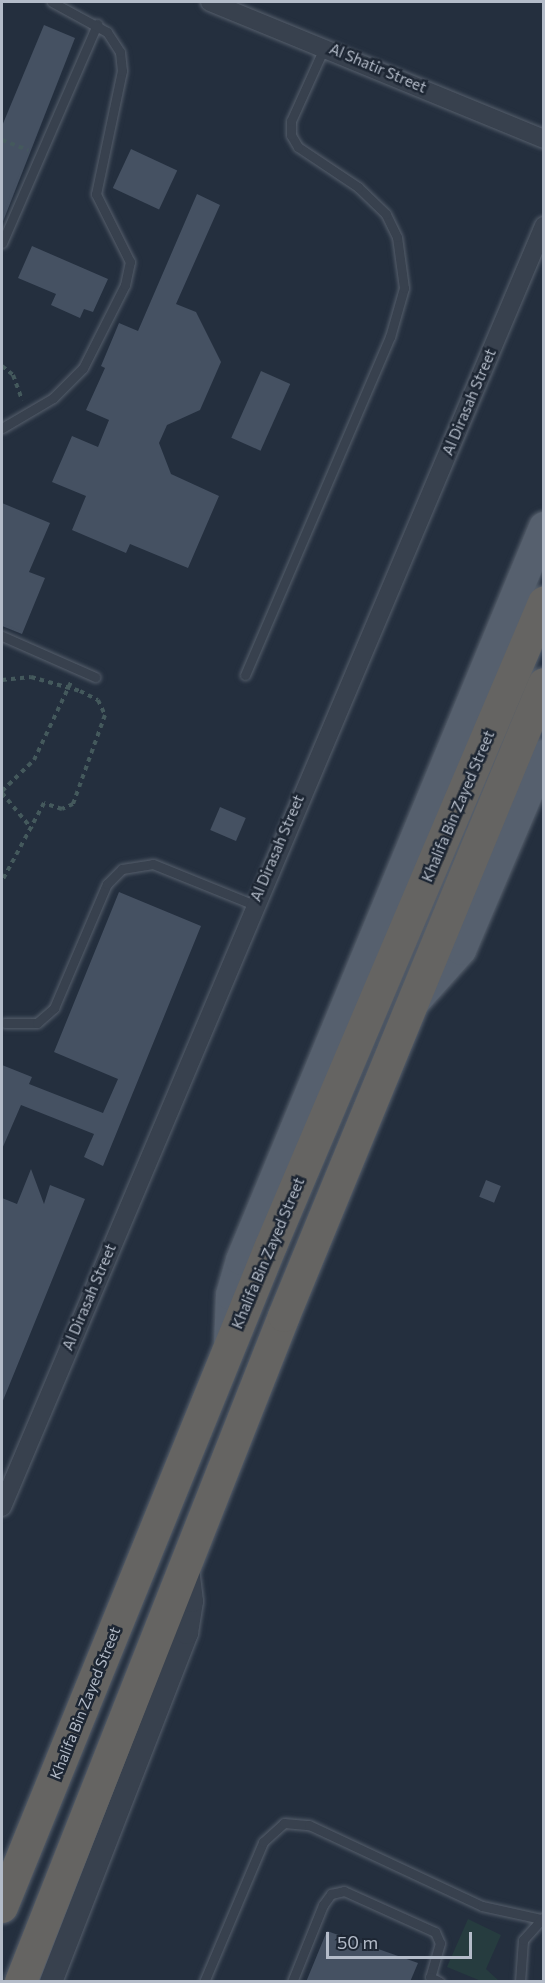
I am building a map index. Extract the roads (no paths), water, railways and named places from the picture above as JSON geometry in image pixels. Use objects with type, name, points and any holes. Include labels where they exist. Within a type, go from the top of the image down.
[{"type":"highway","name":"Khalifa Bin Zayed Street","points":[[2,1907],[9,1875],[543,603]]},
{"type":"highway","points":[[21,1982],[543,684]]},
{"type":"main road","points":[[229,1348],[231,1294],[241,1260],[543,527]]},
{"type":"main road","points":[[412,1005],[461,950],[543,755]]},
{"type":"street","name":"Al Shatir Street","points":[[210,2],[325,46],[543,139]]},
{"type":"street","name":"Al Dirasah Street","points":[[2,1507],[9,1471],[543,226]]},
{"type":"street","points":[[51,1982],[187,1633],[192,1601],[188,1569]]},
{"type":"lane","points":[[2,428],[29,415],[83,368],[125,285],[130,262],[96,194],[122,70],[120,52],[97,24],[52,2]]},
{"type":"lane","points":[[2,243],[97,24]]},
{"type":"lane","points":[[245,675],[390,337],[404,288],[399,245],[386,214],[358,187],[298,147],[291,135],[291,121],[325,46]]},
{"type":"lane","points":[[2,636],[95,677]]},
{"type":"lane","points":[[5,1023],[37,1023],[54,1008],[107,884],[122,869],[153,864],[252,904]]},
{"type":"lane","points":[[204,1982],[262,1842],[275,1827],[293,1821],[482,1906],[542,1919],[518,1953],[520,1982]]},
{"type":"lane","points":[[292,1982],[323,1905],[331,1894],[344,1892],[435,1932],[440,1949],[429,1977],[440,1982]]}]
